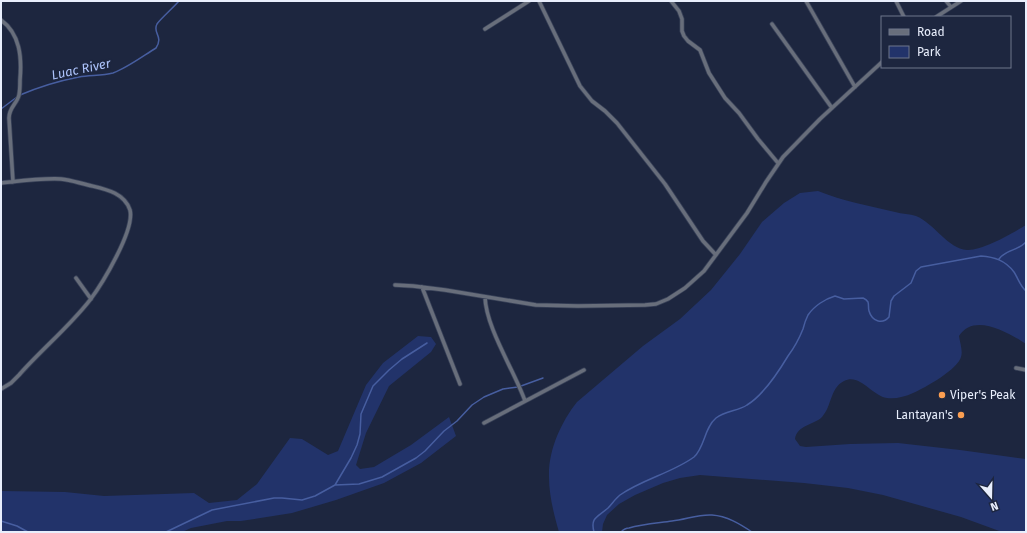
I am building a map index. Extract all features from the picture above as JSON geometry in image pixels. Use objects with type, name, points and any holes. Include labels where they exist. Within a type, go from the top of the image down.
[{"type":"street","points":[[485,29],[529,1]]},
{"type":"street","points":[[539,1],[580,86],[585,93],[617,123],[665,184],[703,240],[716,255]]},
{"type":"street","points":[[672,1],[679,11],[682,19],[682,31],[684,36],[700,50],[710,73],[725,98],[739,113],[751,131],[778,163]]},
{"type":"street","points":[[806,1],[855,87]]},
{"type":"street","points":[[896,1],[904,16]]},
{"type":"street","points":[[946,1],[951,7]]},
{"type":"street","points":[[938,16],[961,1]]},
{"type":"street","points":[[1,20],[11,29],[14,34],[21,62],[19,95],[9,113],[13,182]]},
{"type":"street","points":[[772,24],[832,108]]},
{"type":"street","points":[[394,285],[422,287],[527,304],[558,306],[656,304],[674,296],[691,284],[704,271],[746,213],[778,163],[820,119],[881,63]]},
{"type":"street","points":[[1,183],[61,179],[72,180],[109,190],[123,199],[130,211],[130,220],[126,235],[110,268],[91,299],[19,375],[11,383],[1,389]]},
{"type":"street","points":[[76,278],[91,299]]},
{"type":"street","points":[[422,287],[460,384]]},
{"type":"street","points":[[485,297],[490,320],[525,401]]},
{"type":"street","points":[[1016,368],[1026,370]]},
{"type":"street","points":[[484,423],[584,370]]},
{"type":"green space","points":[[818,191],[856,203],[916,216],[923,219],[947,241],[960,249],[973,250],[981,248],[1006,237],[1026,225],[1026,344],[1001,330],[992,327],[982,325],[965,329],[959,336],[962,352],[959,362],[933,383],[907,396],[887,398],[876,393],[861,382],[850,379],[844,381],[836,388],[828,408],[822,417],[802,428],[796,434],[795,439],[800,446],[806,447],[898,443],[1026,459],[1026,532],[1002,532],[961,517],[883,495],[848,488],[700,475],[680,478],[663,483],[635,495],[619,504],[607,515],[603,524],[602,532],[559,532],[551,498],[549,467],[553,447],[557,437],[566,418],[577,402],[643,346],[680,319],[711,290],[740,254],[762,222],[784,203],[800,193]]},
{"type":"green space","points":[[418,336],[431,337],[436,344],[431,352],[389,386],[366,433],[356,465],[360,469],[374,467],[411,445],[449,417],[456,436],[421,463],[384,483],[336,500],[292,513],[241,521],[227,521],[191,528],[182,532],[1,532],[1,491],[65,492],[104,496],[194,493],[209,503],[237,500],[257,484],[290,438],[302,439],[328,455],[338,451],[366,385],[383,363]]},
{"type":"waterway","name":"Luac River","points":[[20,95],[64,80],[83,76],[113,73],[129,65],[156,48],[159,40],[156,30],[157,24],[179,1]]},
{"type":"waterway","name":"Luac River","points":[[1,109],[17,97]]},
{"type":"waterway","points":[[999,259],[1005,253],[1023,245],[1026,242]]},
{"type":"waterway","points":[[594,532],[594,520],[620,495],[629,489],[685,463],[694,457],[698,453],[709,427],[716,418],[743,407],[753,401],[775,376],[794,347],[808,315],[813,309],[827,299],[835,296],[844,299],[863,298],[868,302],[869,311],[872,317],[878,321],[883,321],[889,317],[891,301],[894,296],[911,283],[916,271],[921,267],[981,256],[995,258],[1011,268],[1026,291]]},
{"type":"waterway","points":[[335,485],[357,445],[360,434],[361,414],[373,386],[402,359],[427,343]]},
{"type":"waterway","points":[[521,386],[543,378]]},
{"type":"waterway","points":[[166,532],[212,510],[274,498],[302,500],[315,496],[335,485],[359,484],[382,477],[416,458],[425,451],[472,405],[484,397],[503,389],[518,387]]},
{"type":"waterway","points":[[621,532],[626,528],[707,515],[728,519],[738,523],[752,532]]},
{"type":"waterway","points":[[1,521],[17,526],[28,532]]},
{"type":"place","name":"Viper's Peak","points":[[942,395]]},
{"type":"place","name":"Lantayan's","points":[[961,415]]}]
